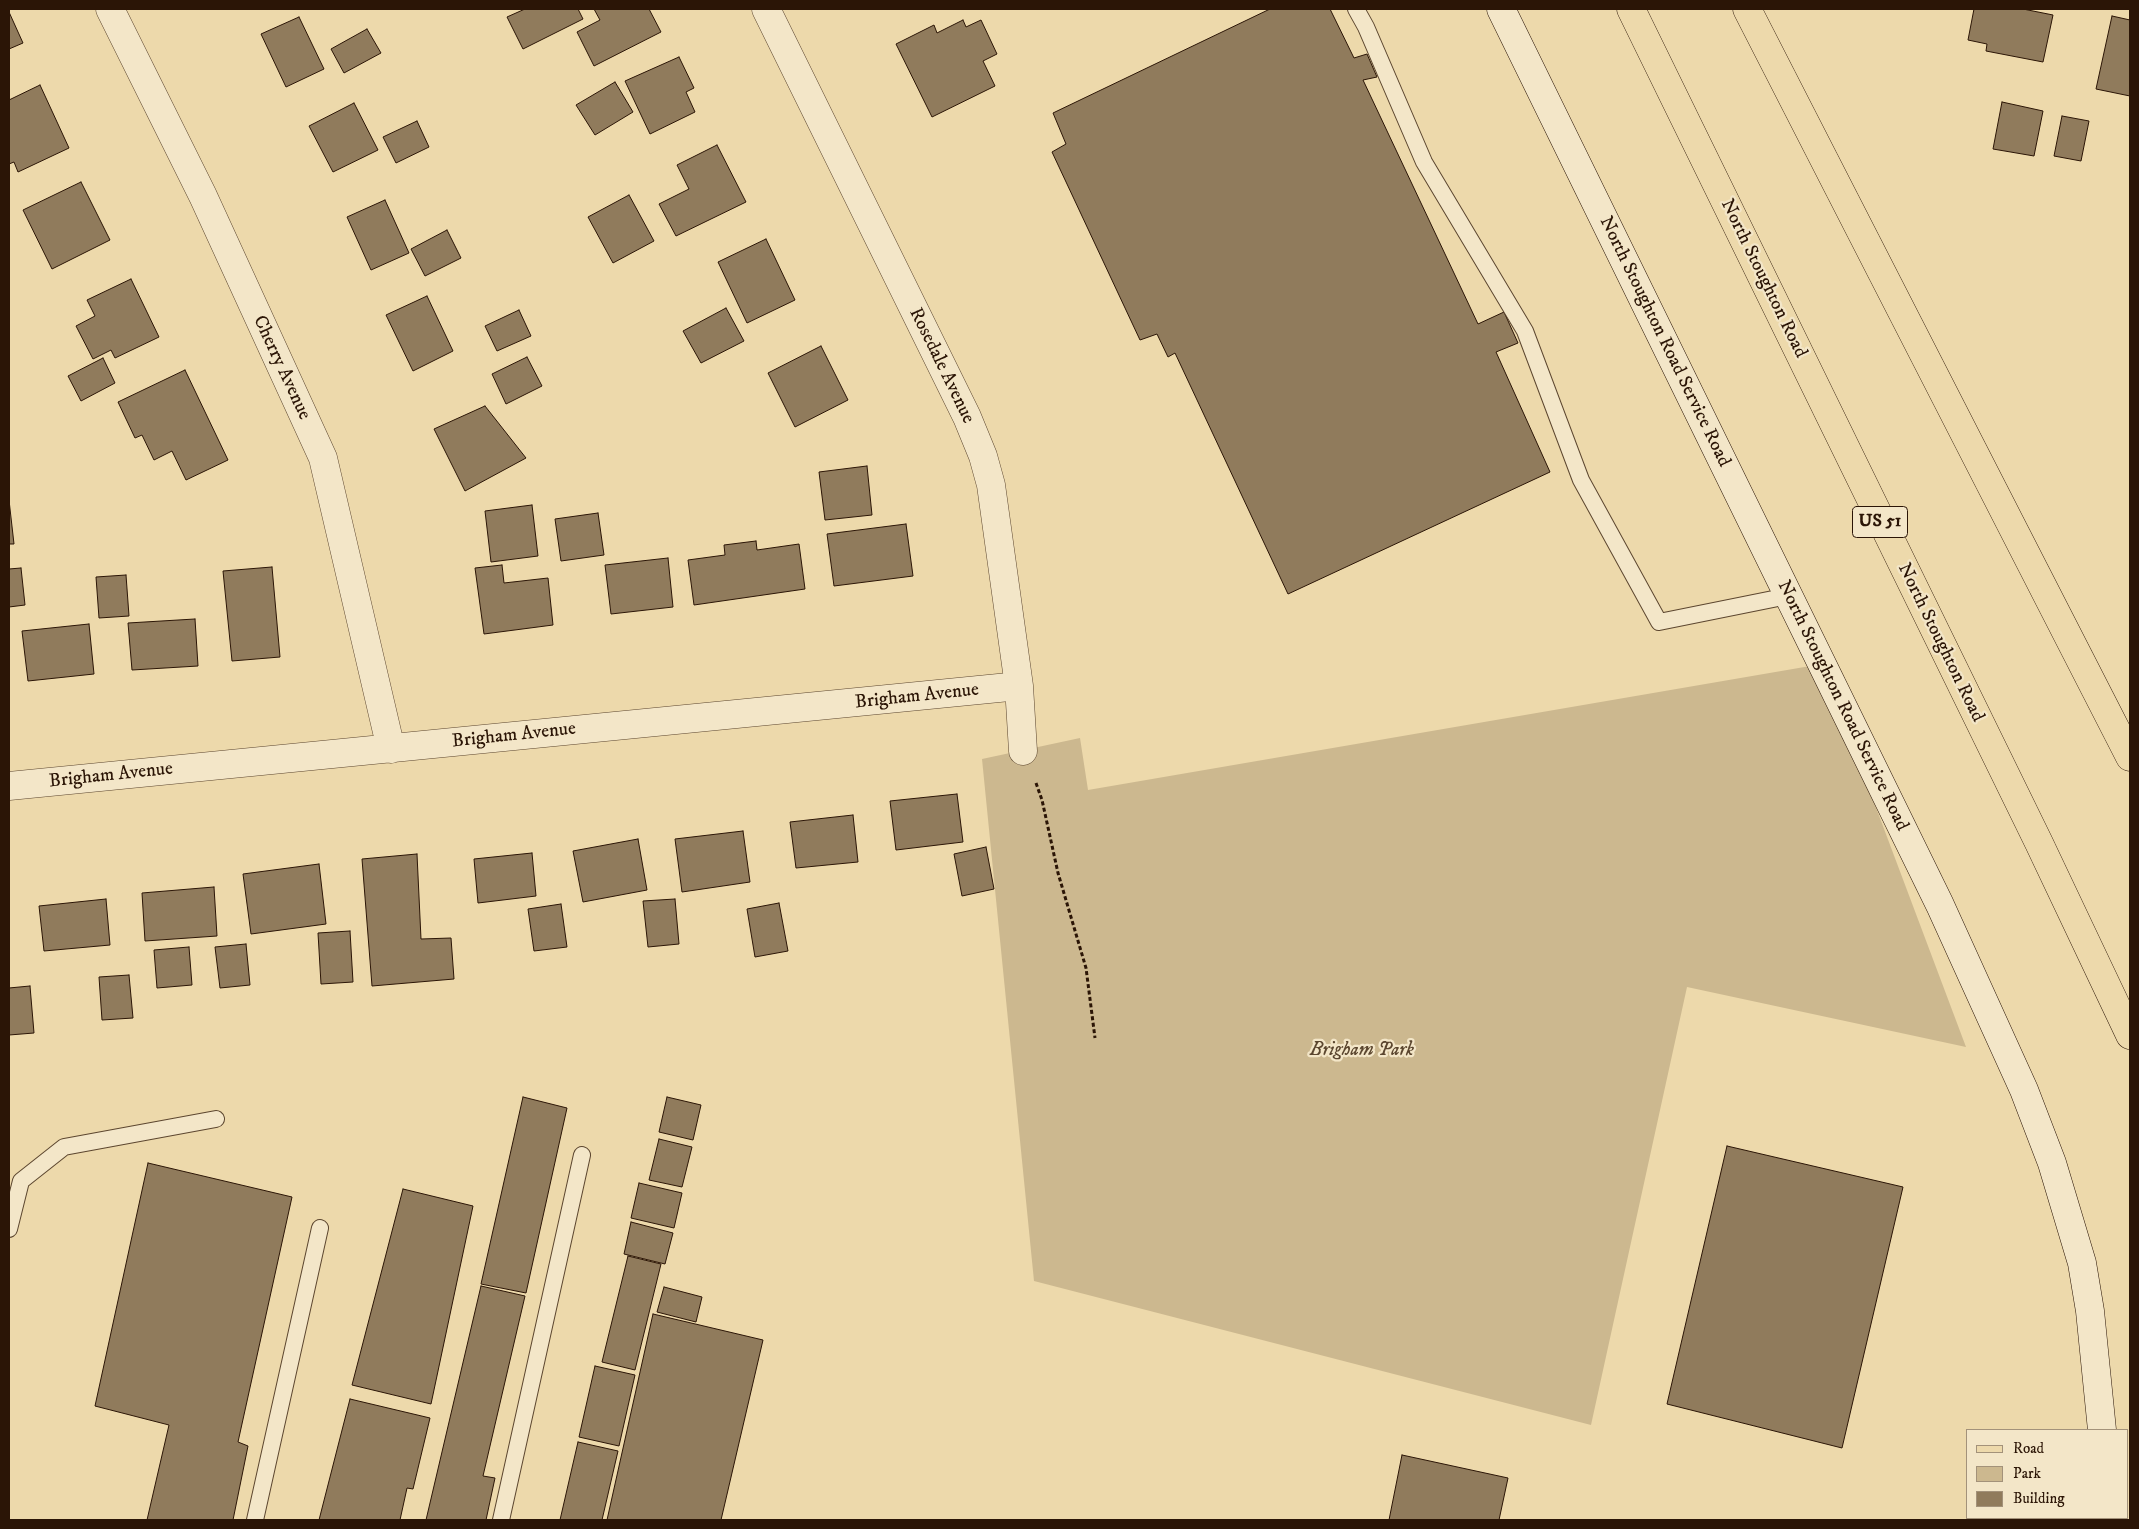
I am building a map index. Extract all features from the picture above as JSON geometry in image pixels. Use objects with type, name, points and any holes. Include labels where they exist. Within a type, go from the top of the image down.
[{"type":"main road","name":"North Stoughton Road","points":[[1630,9],[2039,843],[2130,1035]]},
{"type":"main road","points":[[1747,9],[2130,757]]},
{"type":"street","name":"Cherry Avenue","points":[[110,9],[202,196],[323,458],[391,749]]},
{"type":"street","name":"Rosedale Avenue","points":[[766,9],[958,400],[983,456],[991,485],[1019,686],[1023,751]]},
{"type":"street","name":"North Stoughton Road Service Road","points":[[1501,9],[1940,905],[2024,1090],[2052,1163],[2082,1263],[2090,1311],[2102,1429]]},
{"type":"street","name":"Brigham Avenue","points":[[9,786],[1019,686]]},
{"type":"lane","points":[[1356,9],[1366,27],[1424,162],[1525,331],[1580,480],[1659,622],[1788,596]]},
{"type":"lane","points":[[9,1229],[21,1181],[64,1147],[216,1119]]},
{"type":"lane","points":[[501,1520],[582,1155]]},
{"type":"lane","points":[[255,1520],[320,1228]]},
{"type":"path","points":[[1023,751],[1042,800],[1058,873],[1086,968],[1095,1038]]},
{"type":"green space","name":"Brigham Park","points":[[1822,664],[1966,1047],[1687,987],[1591,1425],[1034,1281],[982,759],[1080,738],[1088,790]]},
{"type":"building","points":[[525,9],[578,9],[583,19],[523,49],[507,17]]},
{"type":"building","points":[[594,9],[649,9],[661,32],[594,66],[577,32],[600,20]]},
{"type":"building","points":[[1270,9],[1330,9],[1354,58],[1367,54],[1377,77],[1363,80],[1478,324],[1504,312],[1518,343],[1496,352],[1550,472],[1288,594],[1175,353],[1168,357],[1157,334],[1140,340],[1052,152],[1066,144],[1053,113]]},
{"type":"building","points":[[1974,9],[2023,9],[2053,15],[2043,62],[1986,51],[1987,44],[1968,40]]},
{"type":"building","points":[[9,12],[23,43],[9,49]]},
{"type":"building","points":[[2112,16],[2130,20],[2130,96],[2096,89]]},
{"type":"building","points":[[299,17],[324,69],[286,87],[261,34]]},
{"type":"building","points":[[963,20],[966,27],[981,20],[997,54],[983,61],[995,86],[932,117],[896,44],[934,25],[937,33]]},
{"type":"building","points":[[367,29],[381,53],[344,73],[331,49]]},
{"type":"building","points":[[679,57],[694,88],[686,92],[695,112],[650,134],[625,81]]},
{"type":"building","points":[[615,82],[633,112],[595,135],[576,105]]},
{"type":"building","points":[[40,85],[69,148],[18,172],[14,162],[9,164],[9,100]]},
{"type":"building","points":[[2002,102],[2043,111],[2034,156],[1993,149]]},
{"type":"building","points":[[354,103],[378,150],[333,172],[309,126]]},
{"type":"building","points":[[2062,116],[2089,121],[2081,161],[2054,156]]},
{"type":"building","points":[[417,121],[429,147],[396,163],[383,137]]},
{"type":"building","points":[[717,145],[746,202],[676,236],[659,204],[689,189],[677,165]]},
{"type":"building","points":[[81,182],[110,240],[52,269],[23,210]]},
{"type":"building","points":[[629,195],[654,241],[613,263],[588,217]]},
{"type":"building","points":[[385,200],[409,253],[371,270],[347,217]]},
{"type":"building","points":[[447,230],[461,258],[425,276],[411,249]]},
{"type":"building","points":[[766,239],[795,300],[747,323],[718,262]]},
{"type":"building","points":[[131,279],[159,337],[115,358],[111,350],[93,359],[76,326],[95,316],[87,300]]},
{"type":"building","points":[[427,296],[453,351],[413,371],[386,315]]},
{"type":"building","points":[[726,308],[744,341],[701,363],[683,331]]},
{"type":"building","points":[[519,310],[531,336],[497,351],[485,326]]},
{"type":"building","points":[[821,346],[848,400],[795,427],[768,373]]},
{"type":"building","points":[[527,357],[542,386],[506,404],[492,374]]},
{"type":"building","points":[[103,358],[115,383],[81,401],[68,376]]},
{"type":"building","points":[[185,370],[228,460],[186,480],[172,451],[154,460],[142,435],[135,438],[118,402]]},
{"type":"building","points":[[485,406],[526,458],[465,491],[434,429]]},
{"type":"building","points":[[867,466],[872,515],[825,520],[819,472]]},
{"type":"building","points":[[9,500],[14,544],[9,544]]},
{"type":"building","points":[[532,505],[538,556],[491,562],[485,511]]},
{"type":"building","points":[[598,513],[604,555],[561,561],[555,519]]},
{"type":"building","points":[[906,524],[913,576],[834,586],[827,534]]},
{"type":"building","points":[[756,541],[757,550],[799,544],[805,589],[694,605],[688,560],[725,555],[724,545]]},
{"type":"building","points":[[668,558],[673,607],[611,614],[605,565]]},
{"type":"building","points":[[502,565],[504,583],[548,578],[553,625],[484,634],[475,568]]},
{"type":"building","points":[[272,567],[280,657],[232,661],[223,571]]},
{"type":"building","points":[[21,568],[25,605],[9,607],[9,569]]},
{"type":"building","points":[[126,575],[129,616],[99,618],[96,577]]},
{"type":"building","points":[[195,619],[198,666],[132,670],[128,623]]},
{"type":"building","points":[[89,624],[94,674],[28,681],[22,631]]},
{"type":"building","points":[[957,794],[963,842],[896,850],[890,801]]},
{"type":"building","points":[[853,815],[858,862],[796,868],[790,822]]},
{"type":"building","points":[[743,831],[750,882],[682,892],[675,839]]},
{"type":"building","points":[[638,839],[647,890],[583,902],[573,851]]},
{"type":"building","points":[[986,847],[994,889],[962,896],[954,854]]},
{"type":"building","points":[[532,853],[536,896],[478,903],[474,859]]},
{"type":"building","points":[[417,854],[421,939],[451,938],[454,979],[372,986],[362,859]]},
{"type":"building","points":[[319,864],[326,924],[251,934],[243,874]]},
{"type":"building","points":[[214,887],[217,936],[145,941],[142,893]]},
{"type":"building","points":[[106,899],[110,945],[44,951],[39,906]]},
{"type":"building","points":[[675,899],[679,944],[648,947],[643,901]]},
{"type":"building","points":[[779,903],[788,951],[755,957],[747,909]]},
{"type":"building","points":[[561,904],[567,947],[534,951],[528,909]]},
{"type":"building","points":[[350,931],[353,982],[321,984],[318,933]]},
{"type":"building","points":[[246,944],[250,985],[220,988],[215,947]]},
{"type":"building","points":[[189,947],[192,985],[157,988],[154,950]]},
{"type":"building","points":[[129,975],[133,1018],[102,1020],[99,977]]},
{"type":"building","points":[[30,986],[34,1033],[9,1035],[9,988]]},
{"type":"building","points":[[523,1097],[567,1108],[526,1293],[481,1284]]},
{"type":"building","points":[[667,1097],[701,1105],[693,1140],[659,1132]]},
{"type":"building","points":[[659,1139],[692,1147],[682,1187],[649,1180]]},
{"type":"building","points":[[1727,1146],[1903,1187],[1842,1448],[1667,1404]]},
{"type":"building","points":[[148,1163],[292,1197],[238,1442],[248,1446],[233,1520],[147,1520],[169,1425],[95,1406]]},
{"type":"building","points":[[639,1183],[682,1193],[674,1228],[631,1218]]},
{"type":"building","points":[[403,1189],[473,1206],[431,1404],[352,1385]]},
{"type":"building","points":[[631,1222],[673,1233],[665,1264],[624,1254]]},
{"type":"building","points":[[628,1256],[661,1264],[635,1370],[602,1362]]},
{"type":"building","points":[[481,1286],[525,1296],[483,1476],[495,1478],[486,1520],[426,1520]]},
{"type":"building","points":[[664,1287],[702,1297],[696,1322],[657,1312]]},
{"type":"building","points":[[653,1314],[763,1340],[721,1520],[607,1520]]},
{"type":"building","points":[[595,1366],[635,1375],[619,1446],[579,1437]]},
{"type":"building","points":[[350,1399],[430,1418],[413,1489],[407,1488],[400,1520],[319,1520]]},
{"type":"building","points":[[578,1442],[618,1451],[602,1520],[560,1520]]},
{"type":"building","points":[[1402,1455],[1508,1478],[1499,1520],[1389,1520]]}]
